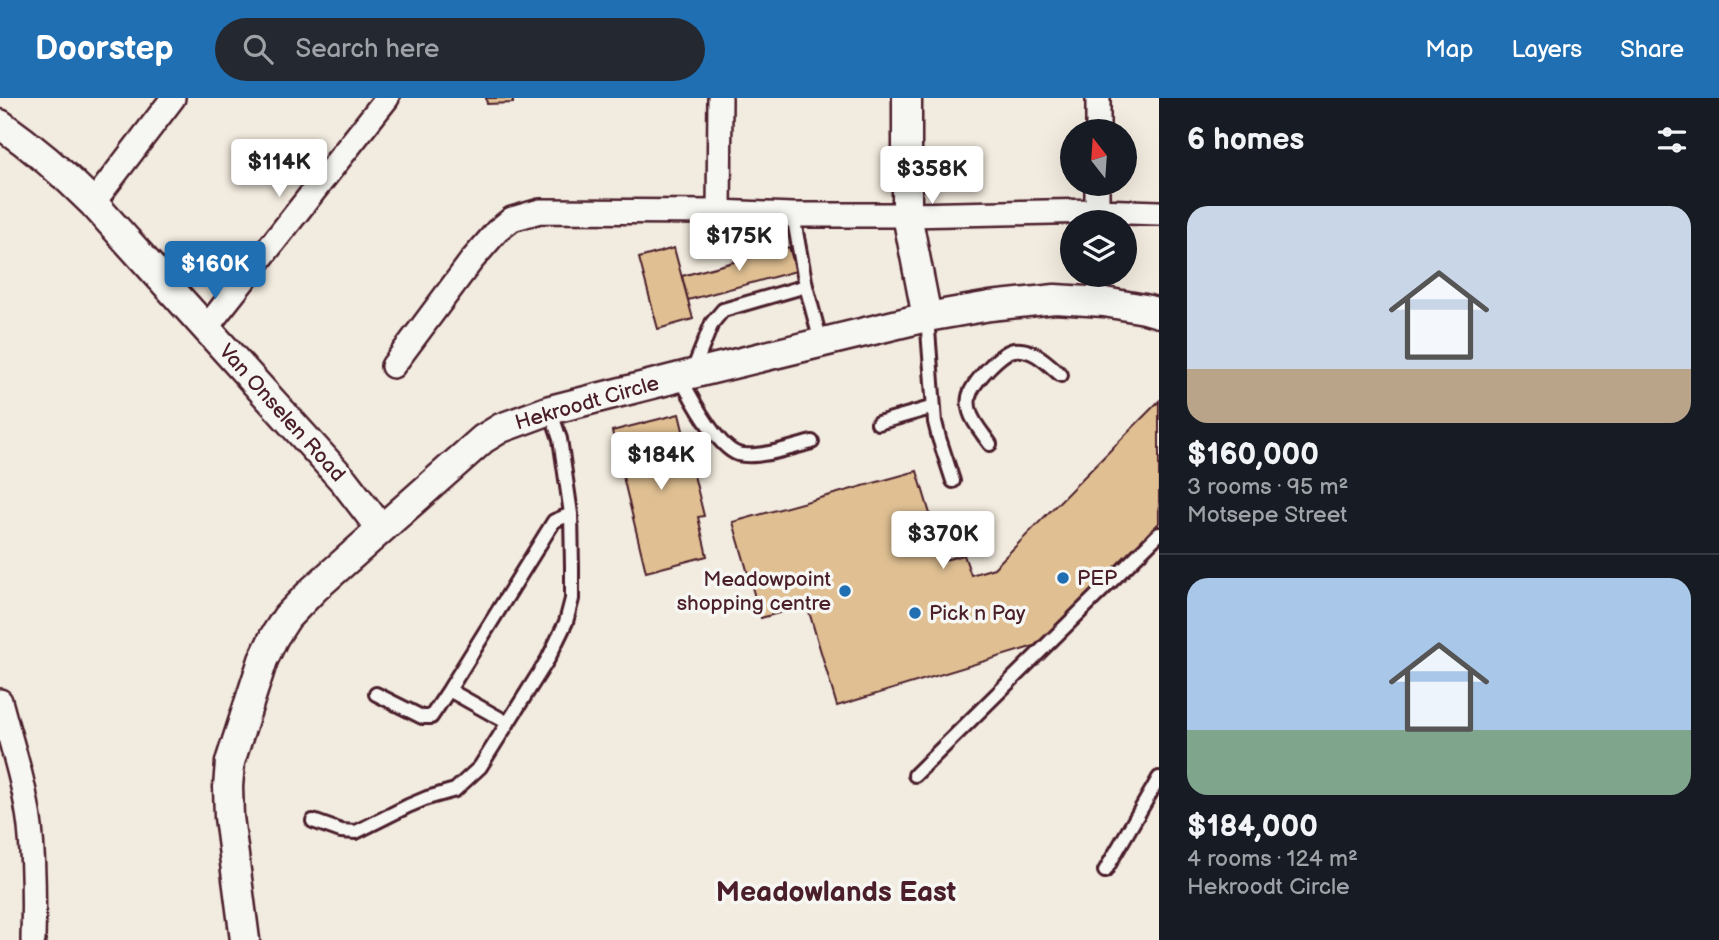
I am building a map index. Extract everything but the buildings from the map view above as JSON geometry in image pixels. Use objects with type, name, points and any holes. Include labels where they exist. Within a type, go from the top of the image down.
[{"type":"street","points":[[93,203],[173,98]]},
{"type":"street","points":[[206,328],[387,98]]},
{"type":"street","points":[[719,212],[720,98]]},
{"type":"street","points":[[907,98],[907,215],[927,317]]},
{"type":"street","points":[[1098,98],[1098,119]]},
{"type":"street","name":"Van Onselen Road","points":[[0,124],[56,167],[93,203],[344,481],[381,529]]},
{"type":"street","points":[[393,366],[472,260],[497,231],[512,219],[540,211],[793,215],[1060,212]]},
{"type":"street","points":[[1137,212],[1159,213]]},
{"type":"street","name":"Hekroodt Circle","points":[[245,940],[229,817],[228,787],[230,762],[263,660],[287,617],[314,589],[483,439],[516,421],[550,410],[927,317],[990,306],[1055,299],[1104,302],[1159,313]]},
{"type":"street","points":[[0,701],[23,786],[30,826],[34,880],[33,940]]},
{"type":"lane","points":[[793,215],[806,286],[821,342]]},
{"type":"lane","points":[[806,286],[723,310],[712,323],[686,375],[696,407],[718,439],[737,454],[764,454],[812,442]]},
{"type":"lane","points":[[927,317],[934,407],[939,438],[953,481]]},
{"type":"lane","points":[[990,444],[970,415],[968,402],[970,392],[988,369],[1014,350],[1040,356],[1061,375]]},
{"type":"lane","points":[[878,423],[934,407]]},
{"type":"lane","points":[[313,821],[341,831],[356,832],[427,798],[456,790],[480,767],[548,659],[566,622],[572,600],[571,514],[560,439],[550,410]]},
{"type":"lane","points":[[376,694],[426,718],[431,717],[554,521],[571,514]]},
{"type":"lane","points":[[915,775],[1159,534]]},
{"type":"lane","points":[[449,690],[508,723]]},
{"type":"lane","points":[[1105,871],[1159,778]]},
{"type":"place","name":"PEP","points":[[1063,578]]},
{"type":"place","name":"Meadowpoint shopping centre","points":[[845,591]]},
{"type":"place","name":"Pick n Pay","points":[[915,613]]},
{"type":"district","name":"Meadowlands East","points":[[836,892]]}]
